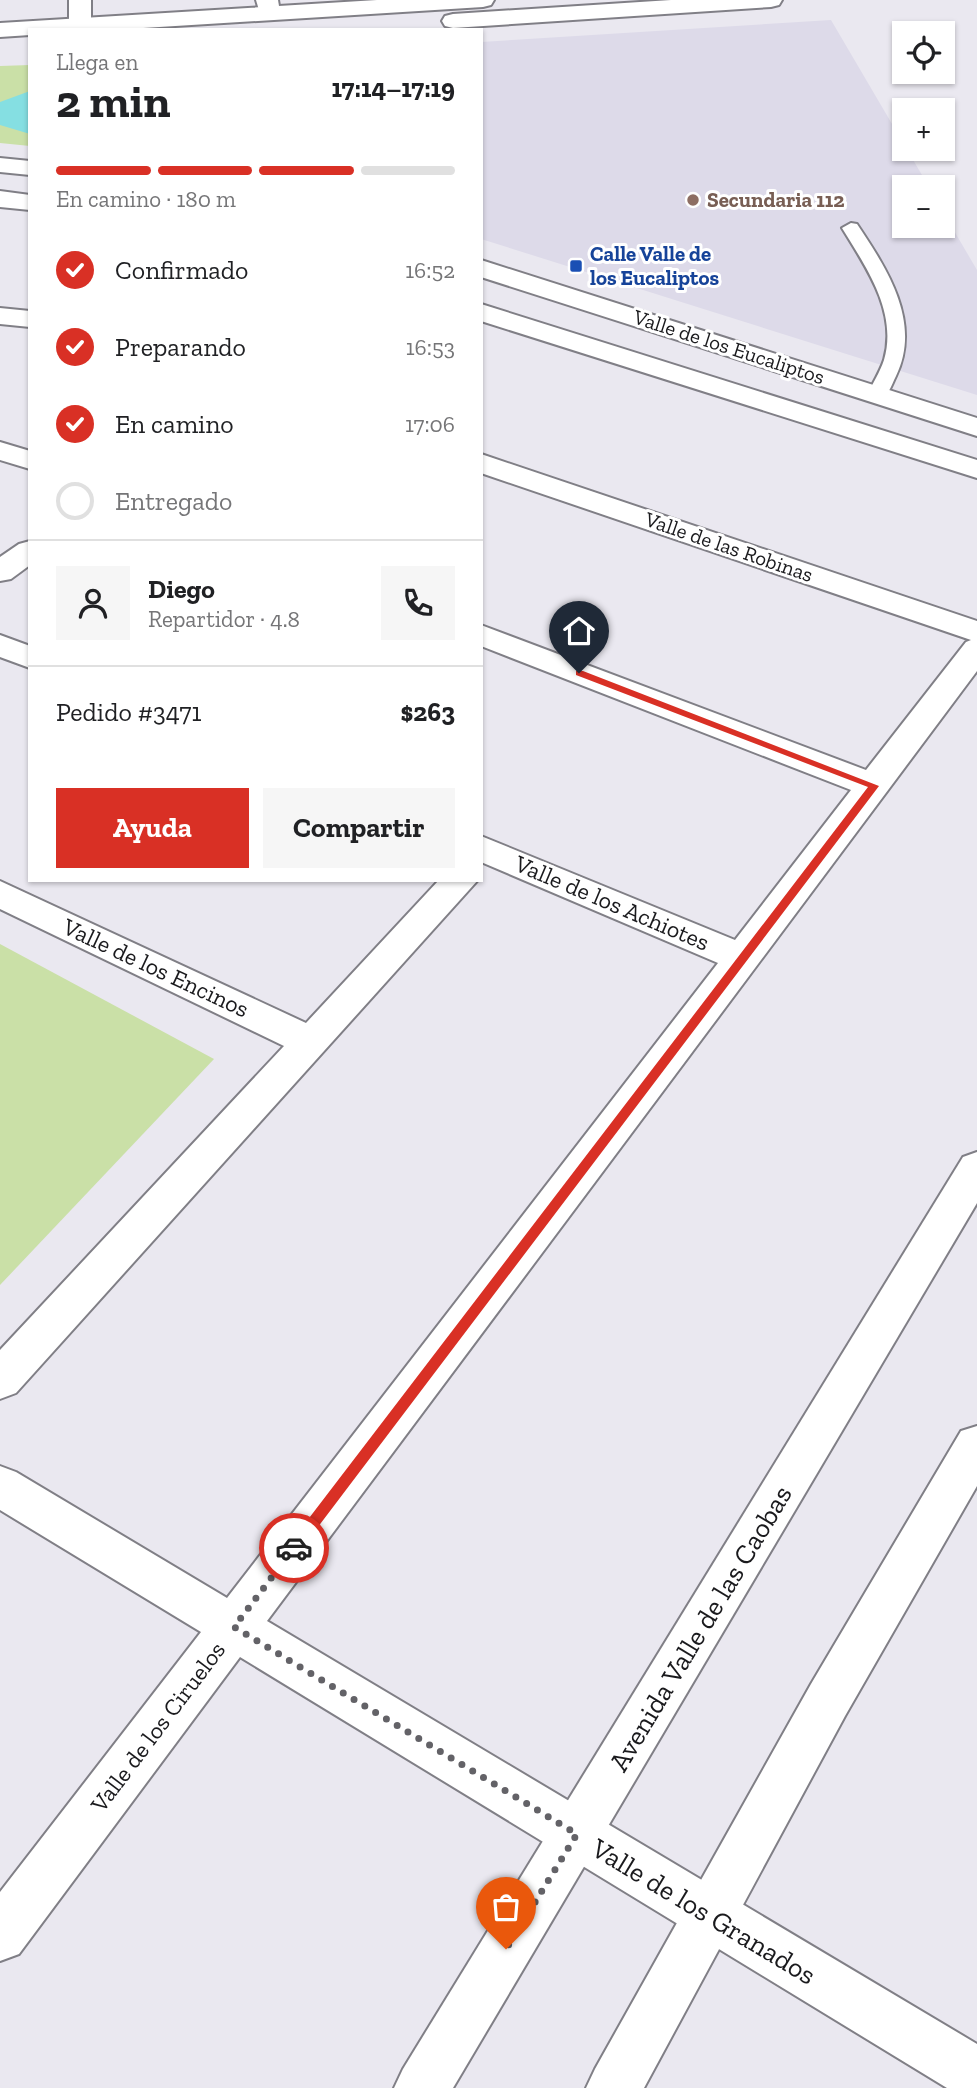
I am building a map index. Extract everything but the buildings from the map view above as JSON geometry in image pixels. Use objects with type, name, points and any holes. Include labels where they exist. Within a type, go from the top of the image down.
[{"type":"street","points":[[79,0],[80,24]]},
{"type":"street","points":[[0,30],[268,6],[483,0]]},
{"type":"street","points":[[364,28],[771,0]]},
{"type":"street","points":[[0,49],[28,47]]},
{"type":"street","points":[[0,164],[28,168]]},
{"type":"street","points":[[0,199],[28,203]]},
{"type":"street","name":"Valle de los Eucaliptos","points":[[483,269],[977,427]]},
{"type":"street","name":"Valle de los Eucaliptos","points":[[483,313],[977,469]]},
{"type":"street","points":[[0,316],[28,319]]},
{"type":"street","points":[[0,451],[28,459]]},
{"type":"street","name":"Valle de las Robinas","points":[[483,464],[977,632]]},
{"type":"street","points":[[0,572],[28,551]]},
{"type":"street","points":[[483,636],[874,786]]},
{"type":"street","points":[[0,646],[28,657]]},
{"type":"street","name":"Valle de los Ciruelos","points":[[0,1935],[977,649]]},
{"type":"street","name":"Valle de los Achiotes","points":[[483,852],[742,958]]},
{"type":"street","points":[[0,1380],[458,882]]},
{"type":"street","name":"Valle de los Encinos","points":[[0,894],[311,1042]]},
{"type":"street","name":"Avenida Valle de las Caobas","points":[[422,2088],[977,1168]]},
{"type":"street","points":[[614,2088],[708,1914],[977,1445]]},
{"type":"street","name":"Valle de los Granados","points":[[0,1486],[977,2075]]},
{"type":"lane","points":[[851,228],[874,266],[896,312],[894,358],[877,395]]},
{"type":"shaded area","name":"Secundaria 112","points":[[831,20],[892,124],[892,161],[914,161],[922,175],[892,175],[892,238],[955,238],[955,232],[977,270],[977,395],[483,240],[483,42]]},
{"type":"green space","points":[[28,65],[28,146],[0,143],[0,66]]},
{"type":"green space","points":[[0,944],[214,1059],[0,1285]]},
{"type":"water","points":[[28,92],[28,133],[0,125],[0,102]]},
{"type":"way so far","points":[[294,1548],[234,1627],[577,1834],[506,1949]]},
{"type":"place","name":"Secundaria 112","points":[[693,200]]},
{"type":"place","name":"Calle Valle de los Eucaliptos","points":[[576,266]]},
{"type":"route","points":[[294,1548],[874,786],[579,673]]}]
